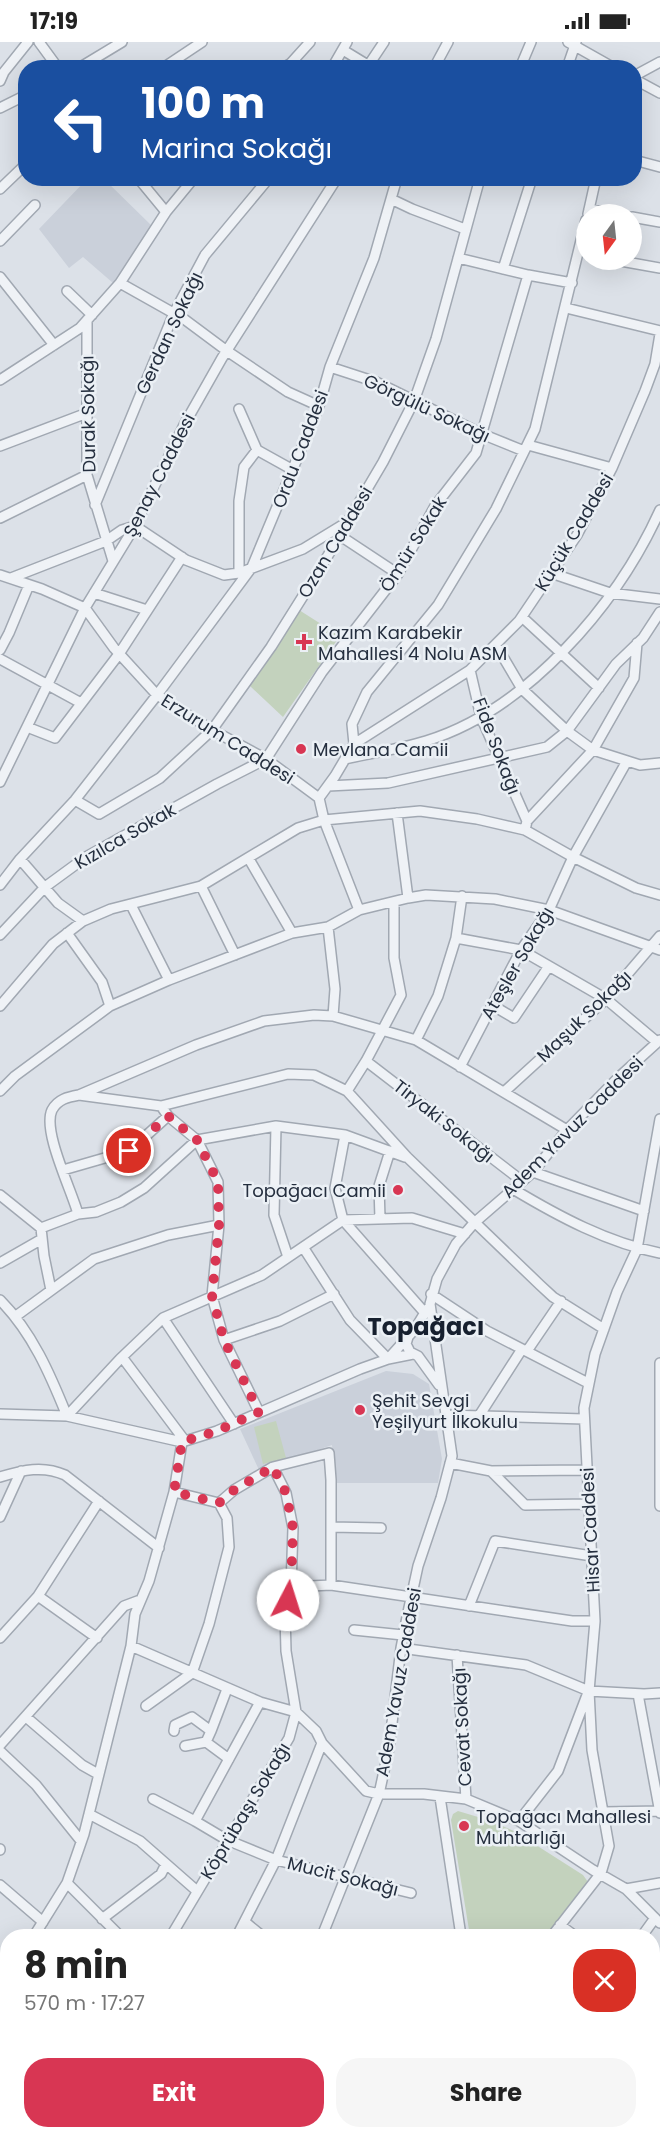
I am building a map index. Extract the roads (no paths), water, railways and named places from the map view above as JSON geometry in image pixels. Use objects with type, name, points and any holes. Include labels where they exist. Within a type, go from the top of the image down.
[{"type":"street","points":[[1,76],[28,42]]},
{"type":"street","points":[[39,42],[52,60]]},
{"type":"street","points":[[92,60],[122,42]]},
{"type":"street","points":[[175,60],[202,42]]},
{"type":"street","points":[[294,60],[310,42]]},
{"type":"street","points":[[371,60],[384,42]]},
{"type":"street","points":[[438,60],[448,42]]},
{"type":"street","points":[[523,60],[531,42]]},
{"type":"street","points":[[569,60],[573,43],[601,60]]},
{"type":"street","points":[[337,60],[345,46],[361,60]]},
{"type":"street","points":[[642,72],[660,62]]},
{"type":"street","points":[[642,82],[660,93]]},
{"type":"street","points":[[0,108],[18,100]]},
{"type":"street","points":[[642,162],[660,167]]},
{"type":"street","points":[[0,189],[18,172]]},
{"type":"street","points":[[145,186],[166,212]]},
{"type":"street","points":[[0,380],[80,328],[120,282],[166,212],[187,186]]},
{"type":"street","name":"Gerdan Sokağı","points":[[95,505],[174,313],[205,255],[262,186]]},
{"type":"street","name":"Şenay Caddesi","points":[[0,782],[85,608],[135,526],[184,425],[227,351],[332,186]]},
{"type":"street","name":"Ordu Caddesi","points":[[0,885],[20,859],[75,800],[158,695],[252,567],[319,406],[330,367],[374,258],[395,186]]},
{"type":"street","name":"Ozan Caddesi","points":[[75,800],[99,814],[160,778],[212,730],[271,646],[348,522],[383,462],[414,401],[436,339],[478,186]]},
{"type":"street","points":[[503,269],[529,186]]},
{"type":"street","points":[[590,204],[594,186]]},
{"type":"street","points":[[391,199],[465,229]]},
{"type":"street","points":[[0,241],[35,205]]},
{"type":"street","points":[[642,219],[660,222]]},
{"type":"street","points":[[458,258],[572,283]]},
{"type":"street","points":[[642,265],[660,268]]},
{"type":"street","points":[[354,744],[352,724],[367,692],[438,605],[496,509],[535,429],[577,270]]},
{"type":"street","name":"Ömür Sokak","points":[[266,759],[322,672],[398,574],[435,506],[476,453],[528,275]]},
{"type":"street","points":[[0,277],[54,345]]},
{"type":"street","points":[[120,282],[174,313],[288,392],[319,406]]},
{"type":"street","points":[[67,291],[89,317]]},
{"type":"street","points":[[566,308],[660,333]]},
{"type":"street","name":"Durak Sokağı","points":[[89,317],[87,475],[105,542],[113,561]]},
{"type":"street","name":"Küçük Caddesi","points":[[320,798],[354,744],[470,670],[522,617],[577,535],[612,468],[657,365],[660,333]]},
{"type":"street","name":"Görgülü Sokağı","points":[[330,367],[376,382],[482,434],[526,448],[612,468]]},
{"type":"street","points":[[239,409],[257,450],[293,470]]},
{"type":"street","points":[[0,446],[87,413]]},
{"type":"street","points":[[239,573],[238,501],[244,467],[257,450]]},
{"type":"street","points":[[0,518],[87,475]]},
{"type":"street","points":[[345,759],[426,741],[481,717],[522,689],[579,635],[625,572],[660,510]]},
{"type":"street","points":[[11,578],[105,542],[122,530],[135,526],[183,557],[224,575],[239,573],[303,549],[348,522]]},
{"type":"street","points":[[339,534],[398,574]]},
{"type":"street","points":[[27,727],[55,738],[119,654],[183,557]]},
{"type":"street","points":[[551,573],[610,593],[660,599]]},
{"type":"street","points":[[0,575],[85,608]]},
{"type":"street","points":[[0,650],[29,585]]},
{"type":"street","points":[[94,593],[147,610]]},
{"type":"street","name":"Erzurum Caddesi","points":[[85,608],[119,654],[158,695],[212,730],[266,759],[320,798]]},
{"type":"street","points":[[328,786],[388,783],[547,747],[567,731],[616,664],[644,638],[660,612]]},
{"type":"street","points":[[522,617],[599,688]]},
{"type":"street","points":[[526,826],[592,750],[634,678],[637,643]]},
{"type":"street","points":[[496,645],[522,689],[567,731],[592,750],[640,765],[660,764]]},
{"type":"street","points":[[0,659],[81,704]]},
{"type":"street","name":"Fide Sokağı","points":[[470,670],[481,717],[500,758],[526,826]]},
{"type":"street","name":"Kızılca Sokak","points":[[0,935],[45,887],[86,857],[207,789],[266,759]]},
{"type":"street","name":"Ateşler Sokağı","points":[[460,1067],[521,950],[549,910],[573,857],[627,761]]},
{"type":"street","points":[[320,798],[324,820],[359,910]]},
{"type":"street","points":[[0,1006],[53,944],[83,921],[111,909],[201,886],[298,828],[324,820],[420,811],[526,826],[573,857],[636,888],[660,895]]},
{"type":"street","points":[[397,813],[408,898]]},
{"type":"street","points":[[20,859],[58,903],[83,921]]},
{"type":"street","points":[[249,859],[292,933]]},
{"type":"street","points":[[201,886],[235,955]]},
{"type":"street","points":[[0,1091],[15,1076],[110,1006],[169,980],[292,933],[328,927],[359,910],[408,898],[426,895],[495,899],[549,910],[656,948]]},
{"type":"street","points":[[416,1040],[438,996],[456,938],[462,896]]},
{"type":"street","points":[[347,1091],[366,1062],[401,995],[394,958],[394,902]]},
{"type":"street","points":[[131,905],[169,980]]},
{"type":"street","points":[[328,927],[335,989],[333,1016]]},
{"type":"street","points":[[67,933],[102,982],[110,1006]]},
{"type":"street","name":"Maşuk Sokağı","points":[[504,1092],[606,999],[656,948],[660,936]]},
{"type":"street","points":[[456,938],[521,950],[606,999],[659,1041]]},
{"type":"street","points":[[492,1005],[514,1018],[549,966]]},
{"type":"street","points":[[78,1214],[49,1127],[52,1110],[64,1098],[79,1095],[196,1045],[264,1021],[314,1015],[333,1016],[416,1040],[567,1130]]},
{"type":"street","name":"Adem Yavuz Caddesi","points":[[388,1359],[412,1333],[429,1304],[437,1279],[456,1244],[474,1223],[533,1172],[567,1130],[619,1077],[659,1041]]},
{"type":"street","name":"Tiryaki Sokağı","points":[[366,1062],[522,1181]]},
{"type":"street","points":[[79,1095],[161,1106],[288,1074],[314,1075],[347,1091],[407,1157],[553,1297],[604,1329]]},
{"type":"street","points":[[161,1106],[168,1116],[197,1140],[218,1182],[219,1226],[212,1296],[224,1340],[259,1412]]},
{"type":"street","points":[[63,1170],[129,1151],[168,1116]]},
{"type":"street","name":"Hisar Caddesi","points":[[601,1873],[609,1846],[592,1750],[589,1691],[595,1621],[584,1408],[588,1383],[604,1329],[617,1292],[637,1249],[660,1119]]},
{"type":"street","points":[[41,1228],[78,1214],[96,1212],[121,1203],[144,1188],[197,1140],[281,1125],[345,1135],[407,1157]]},
{"type":"street","points":[[276,1126],[274,1215],[288,1257]]},
{"type":"street","points":[[345,1135],[335,1188],[343,1220],[429,1304],[588,1383]]},
{"type":"street","points":[[380,1219],[379,1186],[390,1151]]},
{"type":"street","points":[[533,1172],[644,1212]]},
{"type":"street","points":[[513,1189],[555,1214],[637,1249],[660,1253]]},
{"type":"street","points":[[0,1195],[41,1228],[51,1290]]},
{"type":"street","points":[[67,1416],[122,1357],[163,1318],[262,1275],[343,1220],[412,1218],[465,1234]]},
{"type":"street","points":[[16,1316],[94,1259],[168,1235],[219,1226]]},
{"type":"street","points":[[0,1263],[42,1239]]},
{"type":"street","points":[[303,1247],[350,1320],[388,1359]]},
{"type":"street","points":[[224,1340],[280,1321],[334,1294]]},
{"type":"street","points":[[0,1300],[16,1316],[48,1369],[67,1416]]},
{"type":"street","points":[[479,1416],[561,1301]]},
{"type":"street","name":"Adem Yavuz Caddesi","points":[[325,1929],[379,1794],[389,1748],[401,1648],[418,1566],[441,1498],[452,1456],[429,1304]]},
{"type":"street","points":[[163,1318],[234,1424]]},
{"type":"street","points":[[0,1414],[67,1416],[183,1441],[234,1424],[388,1359],[427,1355],[434,1341],[424,1329],[412,1333],[406,1344],[416,1355]]},
{"type":"street","name":"Adem Yavuz Caddesi","points":[[416,1355],[440,1387]]},
{"type":"street","points":[[39,1929],[67,1883],[81,1840],[131,1646],[135,1614],[149,1581],[174,1492],[183,1441],[122,1357]]},
{"type":"street","points":[[660,1363],[660,1506]]},
{"type":"street","points":[[446,1415],[584,1419]]},
{"type":"street","points":[[219,1503],[234,1490],[273,1467],[329,1453],[331,1585]]},
{"type":"street","points":[[450,1463],[491,1471],[586,1470]]},
{"type":"street","name":"Köprübaşı Sokağı","points":[[175,1929],[289,1738],[296,1712],[286,1651],[285,1614],[291,1587],[293,1528],[286,1493],[273,1467]]},
{"type":"street","points":[[0,1477],[21,1471],[51,1469],[65,1475],[159,1548]]},
{"type":"street","points":[[0,1517],[21,1471]]},
{"type":"street","points":[[491,1471],[525,1505],[589,1504]]},
{"type":"street","points":[[146,1706],[192,1673],[209,1624],[229,1547],[227,1518],[219,1503],[174,1492]]},
{"type":"street","points":[[0,1638],[38,1596],[99,1501]]},
{"type":"street","points":[[331,1527],[381,1528]]},
{"type":"street","points":[[469,1606],[495,1542],[592,1556]]},
{"type":"street","points":[[291,1587],[331,1585],[572,1621],[595,1621]]},
{"type":"street","points":[[38,1596],[97,1638]]},
{"type":"street","points":[[0,1745],[124,1606],[140,1600]]},
{"type":"street","points":[[354,1630],[404,1635]]},
{"type":"street","points":[[131,1646],[227,1689],[260,1702],[296,1712],[316,1731],[322,1743],[366,1791],[379,1794],[424,1794],[466,1799],[519,1821],[626,1889],[658,1920]]},
{"type":"street","points":[[401,1648],[526,1665],[589,1691],[660,1693]]},
{"type":"street","name":"Cevat Sokağı","points":[[457,1655],[466,1799]]},
{"type":"street","points":[[206,1742],[227,1689]]},
{"type":"street","points":[[519,1821],[558,1771],[589,1691]]},
{"type":"street","points":[[604,1812],[660,1812],[638,1694]]},
{"type":"street","points":[[153,1798],[195,1821],[260,1702]]},
{"type":"street","points":[[26,1717],[82,1765],[98,1774]]},
{"type":"street","points":[[174,1731],[175,1725],[192,1717],[211,1731]]},
{"type":"street","points":[[185,1746],[206,1742],[229,1759]]},
{"type":"street","points":[[241,1929],[276,1860],[322,1743]]},
{"type":"street","points":[[0,1751],[36,1785],[81,1840]]},
{"type":"street","points":[[440,1797],[460,1929]]},
{"type":"street","points":[[88,1814],[140,1841],[197,1891]]},
{"type":"street","name":"Mucit Sokağı","points":[[195,1821],[227,1840],[276,1860],[411,1893]]},
{"type":"street","points":[[102,1919],[161,1874],[166,1864]]},
{"type":"street","points":[[557,1929],[601,1873]]},
{"type":"street","points":[[67,1883],[113,1929]]},
{"type":"street","points":[[626,1889],[660,1883]]},
{"type":"street","points":[[0,1886],[43,1922]]},
{"type":"street","points":[[245,1922],[254,1929]]},
{"type":"street","points":[[560,1925],[565,1929]]},
{"type":"place","name":"Kazım Karabekir Mahallesi 4 Nolu ASM","points":[[304,642]]},
{"type":"place","name":"Mevlana Camii","points":[[301,749]]},
{"type":"place","name":"Topağacı Camii","points":[[398,1190]]},
{"type":"place","name":"Şehit Sevgi Yeşilyurt İlkokulu","points":[[360,1410]]},
{"type":"place","name":"Topağacı Mahallesi Muhtarlığı","points":[[464,1826]]},
{"type":"district","name":"Topağacı","points":[[426,1326]]}]
